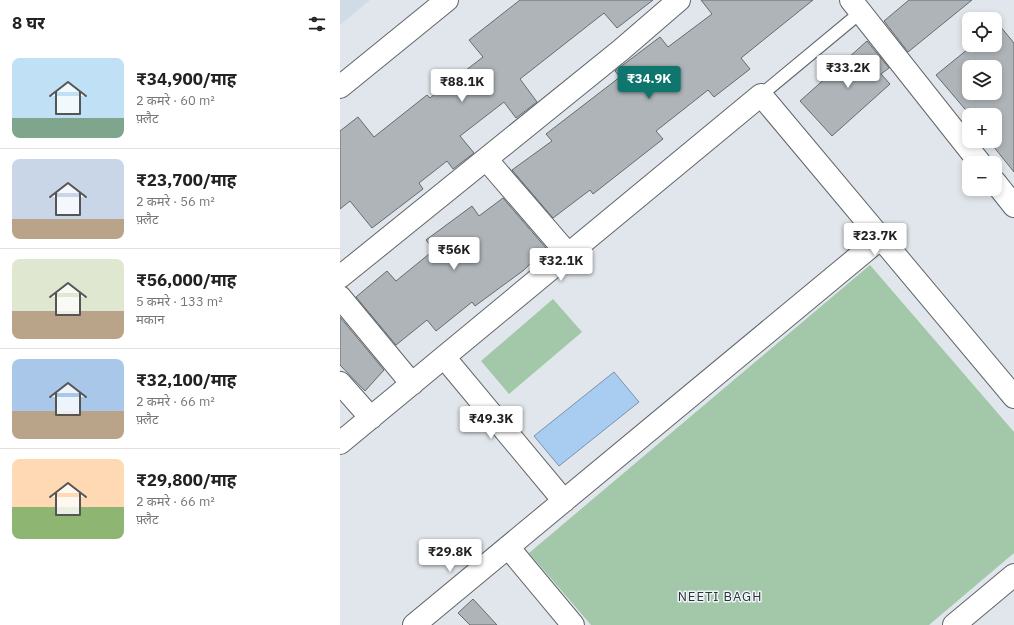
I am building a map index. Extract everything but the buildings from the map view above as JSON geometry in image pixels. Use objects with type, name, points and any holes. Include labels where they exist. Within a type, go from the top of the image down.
[{"type":"street","points":[[340,87],[447,0]]},
{"type":"street","points":[[340,276],[622,50],[679,0]]},
{"type":"street","points":[[856,6],[974,156]]},
{"type":"street","points":[[340,443],[761,95],[1014,397]]},
{"type":"street","points":[[486,159],[568,254]]},
{"type":"street","points":[[1002,191],[1014,206]]},
{"type":"street","points":[[414,625],[881,238]]},
{"type":"street","points":[[340,297],[412,384]]},
{"type":"street","points":[[444,357],[564,501]]},
{"type":"street","points":[[340,383],[371,418]]},
{"type":"street","points":[[508,547],[573,625]]},
{"type":"street","points":[[954,625],[1014,575]]},
{"type":"lane","points":[[761,95],[856,6]]},
{"type":"shaded area","points":[[340,0],[370,0],[340,25]]},
{"type":"green space","points":[[870,265],[1014,432],[1014,553],[929,625],[591,625],[529,553]]},
{"type":"green space","points":[[553,299],[582,332],[509,394],[481,361]]},
{"type":"water","points":[[614,372],[639,402],[559,466],[534,436]]},
{"type":"district","name":"NEETI BAGH","points":[[720,596]]}]
